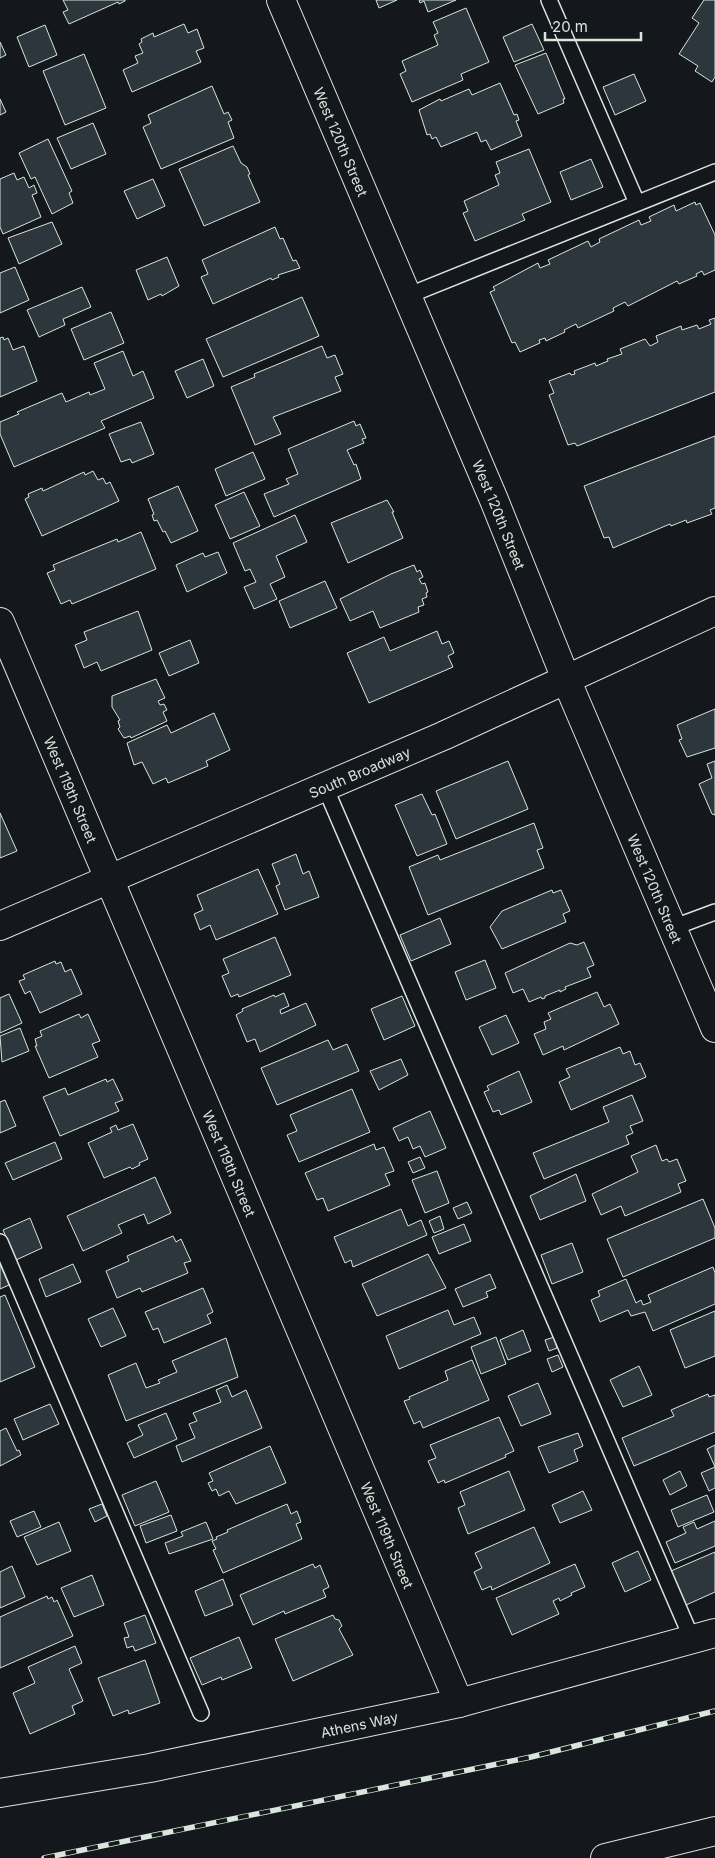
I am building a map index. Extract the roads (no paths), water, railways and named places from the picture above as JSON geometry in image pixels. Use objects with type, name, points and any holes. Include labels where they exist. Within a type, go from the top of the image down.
[{"type":"main road","name":"West 120th Street","points":[[281,0],[494,500],[566,679],[672,928],[713,1019]]},
{"type":"main road","name":"South Broadway","points":[[0,926],[443,736],[715,611]]},
{"type":"main road","name":"West 119th Street","points":[[0,622],[108,880],[460,1703]]},
{"type":"main road","name":"Athens Way","points":[[0,1793],[150,1768],[460,1703],[704,1636]]},
{"type":"main road","points":[[605,1858],[715,1831]]},
{"type":"lane","points":[[549,0],[637,203]]},
{"type":"lane","points":[[407,296],[715,172]]},
{"type":"lane","points":[[325,787],[704,1636]]},
{"type":"lane","points":[[672,928],[715,912]]},
{"type":"lane","points":[[0,1242],[201,1713]]},
{"type":"railway","points":[[44,1858],[531,1757],[715,1711]]}]
